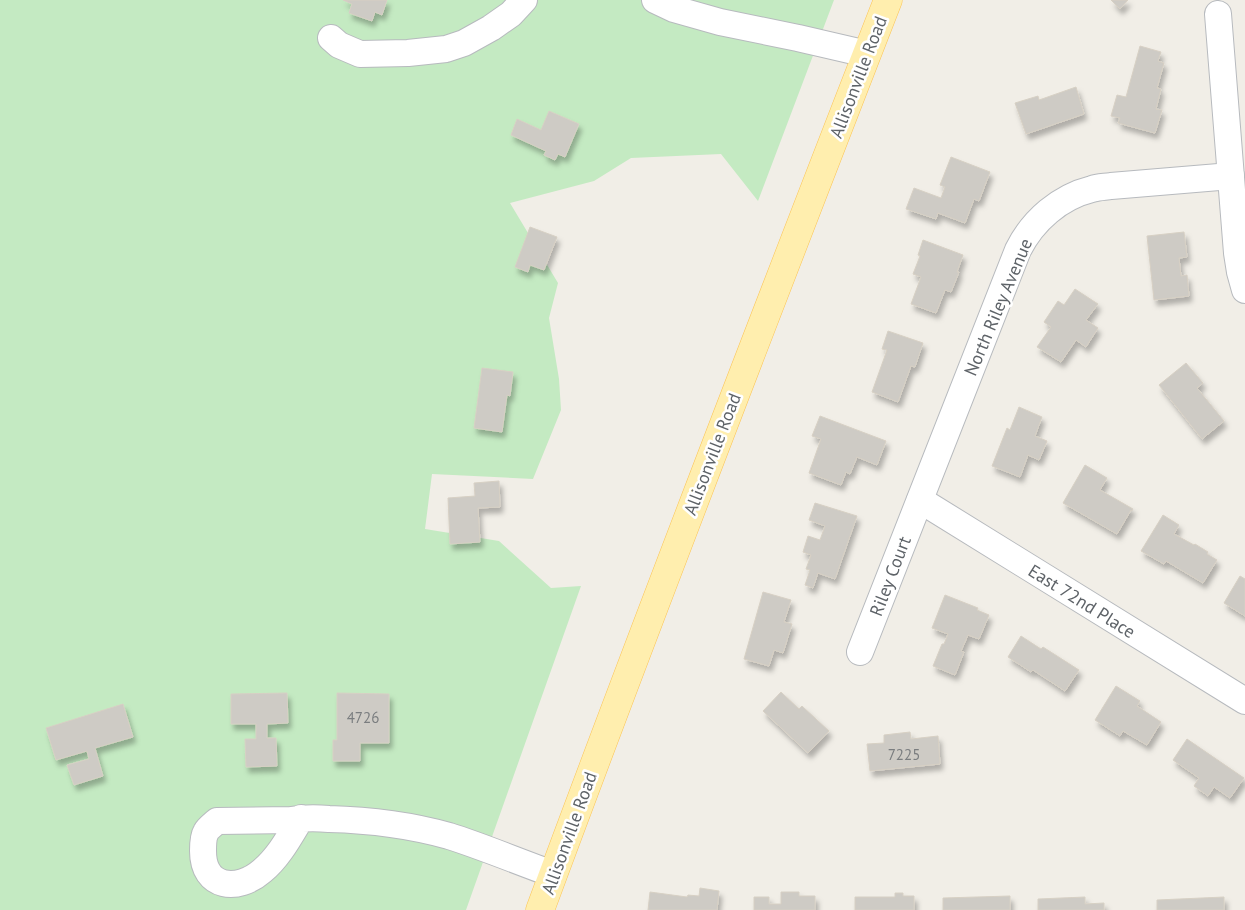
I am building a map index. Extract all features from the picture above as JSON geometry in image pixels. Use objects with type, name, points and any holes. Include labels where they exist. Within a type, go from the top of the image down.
[{"type":"main road","name":"Allisonville Road","points":[[540,910],[662,583],[888,0]]},
{"type":"street","points":[[332,38],[339,46],[360,54],[408,54],[446,49],[464,43],[490,28],[511,14],[524,0]]},
{"type":"street","points":[[655,0],[674,10],[720,22],[867,54]]},
{"type":"street","points":[[1218,14],[1237,253],[1245,290]]},
{"type":"street","name":"North Riley Avenue","points":[[920,500],[1018,250],[1034,224],[1049,210],[1065,200],[1092,189],[1231,176]]},
{"type":"street","name":"Riley Court","points":[[860,652],[920,500]]},
{"type":"street","name":"East 72nd Place","points":[[920,500],[1245,701]]},
{"type":"street","points":[[301,818],[370,820],[428,831],[457,839],[553,874]]},
{"type":"green space","points":[[0,0],[834,0],[758,201],[721,154],[631,158],[594,181],[510,203],[558,283],[549,318],[559,379],[561,410],[533,479],[432,474],[425,529],[499,541],[551,588],[581,586],[466,910],[0,910]]},
{"type":"building","points":[[343,0],[387,0],[382,15],[375,12],[372,21],[349,13],[352,4]]},
{"type":"building","points":[[1111,0],[1128,0],[1120,9]]},
{"type":"building","points":[[1140,46],[1161,52],[1158,61],[1164,63],[1157,88],[1161,89],[1156,109],[1162,110],[1155,133],[1118,123],[1120,118],[1111,116],[1117,95],[1126,97]]},
{"type":"building","points":[[1076,87],[1084,114],[1026,134],[1015,103],[1038,96],[1039,100]]},
{"type":"building","points":[[549,111],[579,124],[565,157],[558,154],[555,160],[544,155],[546,151],[511,135],[517,119],[541,130]]},
{"type":"building","points":[[951,157],[990,172],[979,201],[974,199],[965,223],[938,213],[936,219],[906,209],[914,188],[941,198],[945,187],[940,185]]},
{"type":"building","points":[[530,227],[557,237],[544,270],[530,265],[528,272],[515,267]]},
{"type":"building","points":[[1184,232],[1187,257],[1179,258],[1181,276],[1187,275],[1189,296],[1154,300],[1147,236]]},
{"type":"building","points":[[923,240],[963,255],[951,292],[945,290],[936,313],[911,304],[921,277],[913,274],[920,256],[918,255]]},
{"type":"building","points":[[1075,289],[1098,304],[1086,320],[1098,328],[1086,347],[1076,340],[1061,362],[1037,347],[1051,327],[1044,322],[1058,301],[1064,305]]},
{"type":"building","points":[[888,331],[923,343],[915,367],[911,366],[898,402],[872,392],[887,350],[882,349]]},
{"type":"building","points":[[1186,363],[1203,383],[1197,388],[1224,421],[1202,439],[1159,385]]},
{"type":"building","points":[[482,368],[513,372],[510,396],[507,395],[502,432],[474,428]]},
{"type":"building","points":[[1019,407],[1042,417],[1035,436],[1047,441],[1039,460],[1028,455],[1020,477],[992,466],[1007,428],[1010,430]]},
{"type":"building","points":[[820,416],[886,441],[877,465],[857,457],[850,474],[846,472],[841,485],[809,473],[821,439],[812,436]]},
{"type":"building","points":[[1085,465],[1107,478],[1100,490],[1133,509],[1117,534],[1063,503]]},
{"type":"building","points":[[499,481],[500,507],[478,508],[480,542],[450,544],[448,498],[475,496],[474,483]]},
{"type":"building","points":[[815,503],[857,516],[835,579],[818,573],[813,588],[805,585],[810,570],[806,569],[811,555],[803,552],[808,536],[820,540],[825,526],[809,520]]},
{"type":"building","points":[[1163,515],[1179,525],[1174,534],[1195,544],[1217,560],[1203,583],[1166,561],[1164,564],[1141,551]]},
{"type":"building","points":[[1240,576],[1245,579],[1245,616],[1224,603]]},
{"type":"building","points":[[763,592],[791,600],[784,622],[792,624],[783,653],[774,650],[769,666],[744,659]]},
{"type":"building","points":[[945,595],[978,608],[977,610],[989,615],[979,639],[968,635],[961,651],[964,652],[955,675],[933,666],[948,634],[932,628]]},
{"type":"building","points":[[1021,636],[1041,649],[1043,647],[1079,670],[1065,691],[1033,670],[1031,672],[1008,657]]},
{"type":"building","points":[[1116,686],[1140,701],[1137,706],[1161,722],[1147,745],[1123,731],[1120,736],[1095,720]]},
{"type":"building","points":[[781,692],[799,709],[802,706],[829,731],[808,753],[763,711]]},
{"type":"building","points":[[287,693],[288,723],[267,724],[267,738],[276,738],[277,766],[246,767],[245,739],[256,739],[256,724],[231,724],[231,694]]},
{"type":"building","points":[[337,693],[389,694],[389,743],[360,743],[360,761],[333,761],[333,740],[337,740]]},
{"type":"building","points":[[123,704],[133,737],[95,748],[103,776],[74,785],[67,765],[89,759],[87,751],[56,760],[46,728]]},
{"type":"building","points":[[910,732],[911,739],[938,736],[940,764],[870,771],[867,744],[884,743],[884,735]]},
{"type":"building","points":[[1187,739],[1244,778],[1230,798],[1214,787],[1208,796],[1194,786],[1199,778],[1173,760]]},
{"type":"building","points":[[700,888],[719,891],[717,910],[648,910],[650,892],[687,897],[688,895],[699,896]]},
{"type":"building","points":[[781,892],[799,892],[799,896],[815,896],[815,910],[754,910],[754,897],[769,897],[769,904],[781,904]]},
{"type":"building","points":[[895,893],[903,893],[903,896],[914,896],[914,910],[855,910],[855,897],[895,897]]},
{"type":"building","points":[[1010,896],[1010,910],[943,910],[943,898]]},
{"type":"building","points":[[1085,897],[1085,904],[1104,903],[1104,910],[1038,910],[1038,899]]},
{"type":"building","points":[[1224,897],[1224,910],[1157,910],[1157,900]]}]
